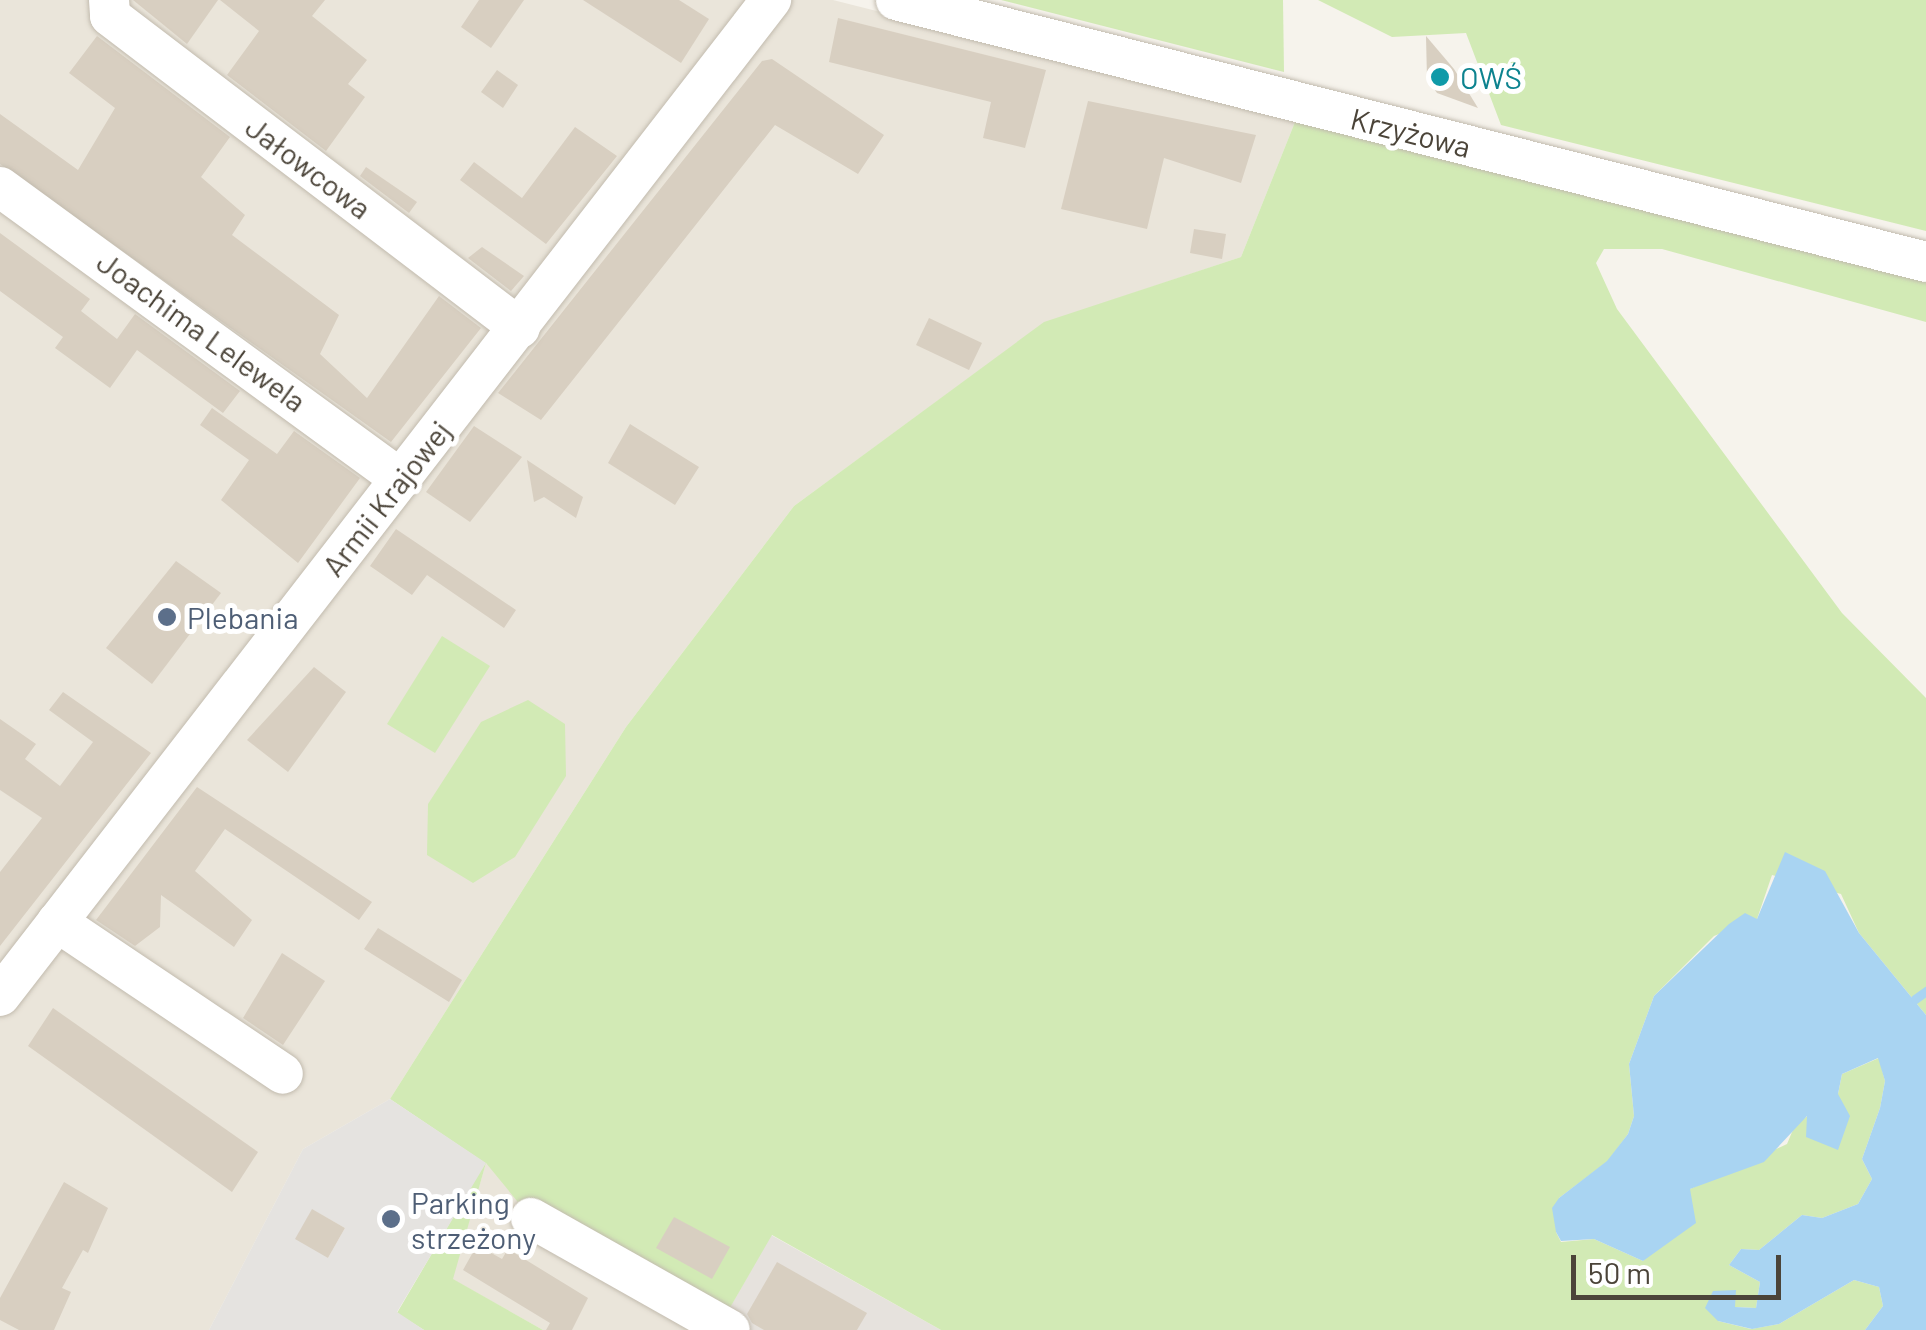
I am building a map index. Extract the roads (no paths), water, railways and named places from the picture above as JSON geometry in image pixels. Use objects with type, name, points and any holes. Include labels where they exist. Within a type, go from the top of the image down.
[{"type":"street","name":"Jałowcowa","points":[[109,0],[110,16],[520,328]]},
{"type":"street","name":"Armii Krajowej","points":[[0,996],[771,0]]},
{"type":"street","name":"Krzyżowa","points":[[896,0],[1926,262]]},
{"type":"street","name":"Joachima Lelewela","points":[[0,187],[401,479]]},
{"type":"street","points":[[57,922],[283,1074]]},
{"type":"street","points":[[531,1218],[730,1330]]},
{"type":"water","points":[[1785,852],[1825,871],[1859,933],[1926,1015],[1926,1330],[1865,1330],[1883,1306],[1879,1287],[1854,1280],[1779,1324],[1752,1329],[1718,1321],[1705,1308],[1713,1291],[1736,1290],[1735,1307],[1756,1308],[1760,1282],[1729,1265],[1741,1249],[1759,1250],[1802,1215],[1822,1218],[1858,1204],[1872,1179],[1862,1159],[1885,1081],[1878,1058],[1842,1074],[1838,1094],[1850,1116],[1838,1150],[1806,1137],[1807,1116],[1764,1162],[1690,1189],[1696,1223],[1643,1261],[1594,1239],[1561,1241],[1556,1232],[1552,1208],[1559,1198],[1607,1161],[1628,1134],[1634,1116],[1629,1064],[1654,996],[1729,924],[1745,913],[1757,919]]},
{"type":"waterway","points":[[1915,999],[1926,991]]},
{"type":"place","name":"OWŚ","points":[[1440,77]]},
{"type":"place","name":"Plebania","points":[[167,617]]},
{"type":"place","name":"Parking strzeżony","points":[[391,1219]]}]
